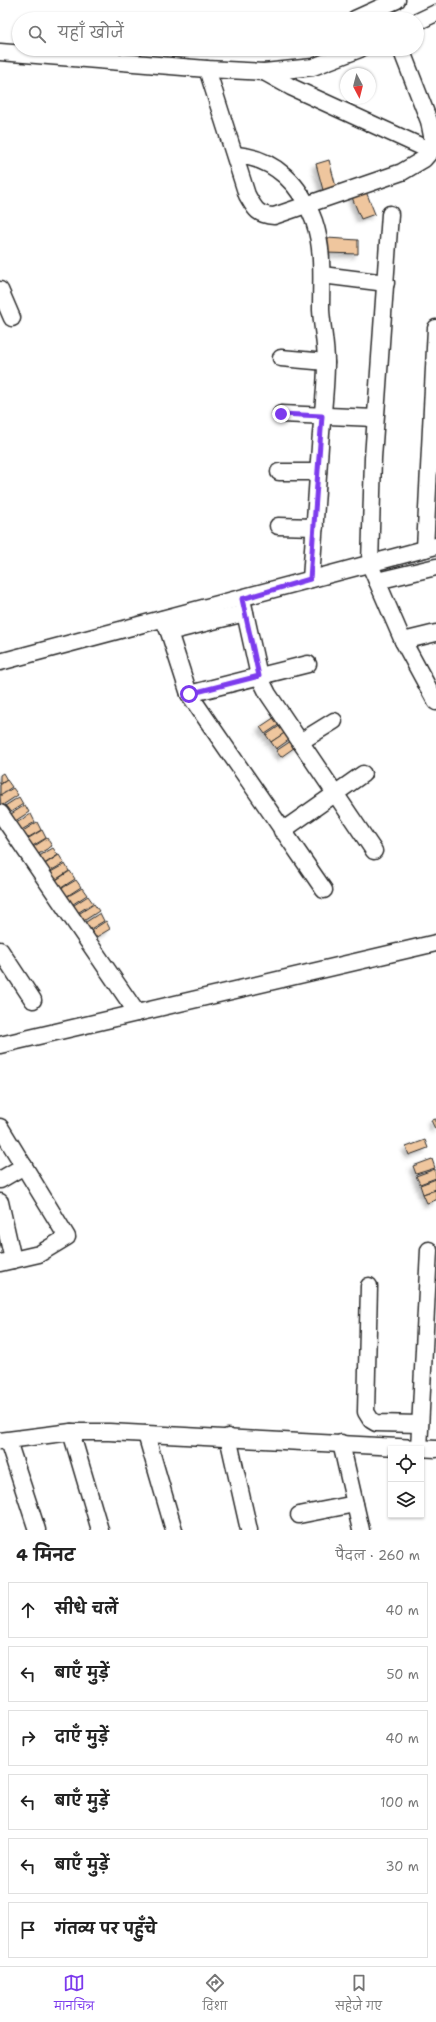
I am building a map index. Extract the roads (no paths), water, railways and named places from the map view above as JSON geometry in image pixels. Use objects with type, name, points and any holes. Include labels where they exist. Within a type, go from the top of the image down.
[{"type":"street","points":[[370,12],[397,0]]},
{"type":"street","points":[[424,19],[436,13]]},
{"type":"street","points":[[0,52],[12,53]]},
{"type":"street","points":[[49,56],[207,69],[264,72],[313,67],[342,56]]},
{"type":"street","points":[[207,69],[236,155],[247,195],[256,210],[263,215],[274,216],[402,172],[424,159],[431,151],[433,141],[429,121],[404,56]]},
{"type":"street","points":[[264,72],[290,87],[431,151]]},
{"type":"street","points":[[236,155],[249,156],[267,163],[284,173],[296,185],[314,220],[319,240],[322,275],[321,312],[326,362],[310,579]]},
{"type":"street","points":[[390,214],[375,418],[370,565],[403,641],[436,702]]},
{"type":"street","points":[[322,275],[386,283]]},
{"type":"street","points":[[0,290],[12,318]]},
{"type":"street","points":[[0,662],[166,626],[244,606],[310,579],[344,569],[370,565],[431,548],[436,328]]},
{"type":"street","points":[[281,358],[326,362]]},
{"type":"street","points":[[281,414],[375,418]]},
{"type":"street","points":[[279,472],[318,472]]},
{"type":"street","points":[[278,526],[315,527]]},
{"type":"street","points":[[377,581],[436,567]]},
{"type":"street","points":[[244,606],[259,676],[268,694],[334,794],[374,851]]},
{"type":"street","points":[[166,626],[189,694],[324,890]]},
{"type":"street","points":[[403,641],[436,633]]},
{"type":"street","points":[[189,694],[308,664]]},
{"type":"street","points":[[300,742],[334,721]]},
{"type":"street","points":[[282,831],[363,774]]},
{"type":"street","points":[[0,813],[137,1013]]},
{"type":"street","points":[[0,1045],[436,943]]},
{"type":"street","points":[[0,950],[33,1000]]},
{"type":"street","points":[[0,1127],[67,1237],[39,1254],[7,1261],[0,1202]]},
{"type":"street","points":[[0,1180],[24,1166]]},
{"type":"street","points":[[420,1446],[426,1416],[429,1250]]},
{"type":"street","points":[[369,1286],[366,1412],[371,1420],[376,1423],[426,1416]]},
{"type":"street","points":[[37,1530],[4,1441],[71,1432],[228,1437],[388,1447]]},
{"type":"street","points":[[71,1432],[100,1530]]},
{"type":"street","points":[[146,1434],[174,1530]]},
{"type":"street","points":[[228,1437],[249,1530]]},
{"type":"street","points":[[341,1443],[361,1530]]},
{"type":"street","points":[[424,1449],[436,1450]]},
{"type":"street","points":[[299,1515],[355,1504]]}]
